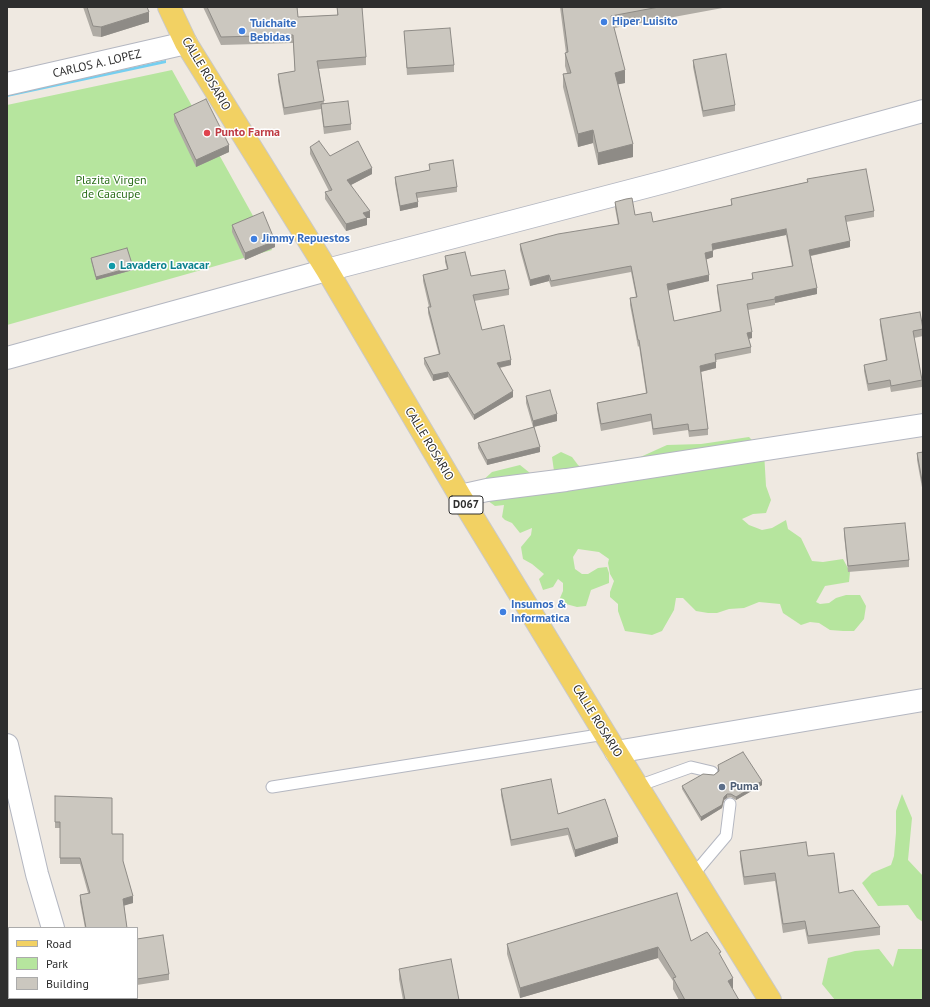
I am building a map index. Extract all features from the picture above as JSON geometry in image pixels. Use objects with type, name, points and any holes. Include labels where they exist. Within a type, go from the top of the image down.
[{"type":"main road","name":"CALLE ROSARIO","points":[[169,7],[186,43],[327,270],[460,496],[770,1000]]},
{"type":"street","name":"CARLOS A. LOPEZ","points":[[7,84],[186,43]]},
{"type":"street","points":[[7,358],[327,270],[668,181],[923,112]]},
{"type":"street","points":[[460,496],[487,490],[574,479],[923,425]]},
{"type":"street","points":[[611,743],[923,700]]},
{"type":"street","points":[[7,745],[37,874],[53,927]]},
{"type":"lane","points":[[272,786],[611,743]]},
{"type":"lane","points":[[638,786],[691,767],[712,772]]},
{"type":"lane","points":[[693,875],[726,836],[730,804]]},
{"type":"green space","name":"Plazita Virgen de Caacupe","points":[[172,70],[272,250],[7,325],[7,105]]},
{"type":"green space","points":[[749,437],[764,452],[766,486],[771,500],[766,513],[753,514],[742,519],[749,525],[762,530],[772,528],[786,520],[788,529],[801,538],[812,561],[823,562],[843,559],[850,572],[849,582],[825,586],[816,602],[820,604],[829,603],[836,598],[846,595],[860,595],[866,606],[864,619],[854,631],[830,630],[819,623],[810,622],[801,625],[783,613],[780,604],[759,602],[744,608],[729,609],[717,613],[708,613],[696,611],[683,598],[676,598],[674,610],[662,631],[652,635],[625,631],[618,611],[618,604],[610,597],[610,592],[614,581],[610,574],[608,563],[609,559],[599,552],[578,549],[573,557],[575,569],[582,574],[588,574],[598,568],[607,567],[609,573],[609,583],[591,590],[586,606],[577,607],[566,604],[560,598],[563,591],[563,583],[558,579],[553,587],[543,590],[539,579],[544,574],[523,559],[521,547],[531,535],[532,528],[520,533],[512,523],[502,517],[504,505],[495,506],[480,495],[480,483],[492,472],[520,465],[530,473],[534,481],[554,471],[552,457],[561,452],[572,457],[578,465],[590,474],[601,472],[616,460],[636,459],[667,445],[701,444]]},
{"type":"green space","points":[[902,794],[912,818],[908,860],[923,876],[923,922],[917,918],[908,905],[878,906],[862,883],[872,873],[891,865],[894,856],[896,811]]},
{"type":"green space","points":[[879,949],[893,967],[898,949],[923,949],[923,1000],[835,1000],[822,984],[828,958],[855,951]]},
{"type":"water","points":[[166,60],[166,63],[7,97],[7,95]]},
{"type":"building","points":[[87,7],[147,7],[149,12],[101,27],[93,26]]},
{"type":"building","points":[[207,7],[297,7],[298,17],[338,15],[337,7],[362,7],[366,57],[317,61],[324,101],[284,108],[278,74],[295,71],[293,35],[221,37]]},
{"type":"building","points":[[562,7],[659,7],[611,16],[625,70],[615,73],[633,144],[598,153],[593,130],[578,134],[563,74],[571,73],[565,53],[568,52]]},
{"type":"building","points":[[450,28],[454,65],[407,68],[404,31]]},
{"type":"building","points":[[726,54],[735,105],[703,111],[693,60]]},
{"type":"building","points":[[206,99],[229,145],[196,160],[174,114]]},
{"type":"building","points":[[348,101],[351,124],[324,127],[321,104]]},
{"type":"building","points":[[319,141],[330,156],[358,141],[372,168],[347,180],[370,211],[363,213],[367,218],[346,224],[325,192],[332,190],[310,147]]},
{"type":"building","points":[[453,160],[457,187],[416,193],[418,202],[400,206],[395,177],[430,170],[429,164]]},
{"type":"building","points":[[866,169],[874,211],[845,216],[850,241],[809,250],[817,288],[775,297],[775,299],[747,304],[752,332],[747,333],[751,347],[715,354],[716,362],[700,366],[708,429],[689,431],[688,424],[653,429],[651,414],[601,424],[597,403],[647,393],[639,340],[630,298],[637,297],[631,266],[551,281],[549,275],[530,280],[520,244],[558,234],[619,224],[615,202],[626,199],[632,198],[635,215],[651,212],[653,222],[732,205],[731,199],[808,182],[807,179]],"holes":[[[786,229],[793,266],[752,273],[753,279],[717,285],[721,311],[674,321],[667,284],[709,275],[705,253],[713,251],[712,244]]]},
{"type":"building","name":"Jimmy Repuestos","points":[[263,212],[275,241],[245,253],[232,225]]},
{"type":"building","name":"Lavadero Lavacar","points":[[127,248],[133,267],[96,277],[91,258]]},
{"type":"building","points":[[465,252],[471,276],[505,270],[509,289],[473,295],[482,330],[504,325],[511,360],[497,363],[513,391],[474,415],[448,372],[433,375],[424,358],[440,354],[428,307],[431,307],[423,275],[448,269],[445,256]]},
{"type":"building","points":[[920,312],[923,329],[913,331],[922,380],[891,386],[890,380],[868,384],[864,365],[887,360],[880,319]]},
{"type":"building","points":[[550,390],[557,414],[533,421],[526,396]]},
{"type":"building","points":[[534,427],[540,447],[487,460],[478,443]]},
{"type":"building","points":[[923,452],[923,486],[917,453]]},
{"type":"building","points":[[905,523],[909,560],[848,566],[844,528]]},
{"type":"building","name":"Puma","points":[[743,752],[762,781],[736,797],[731,794],[727,794],[724,797],[722,805],[701,817],[682,786],[703,774],[714,775],[719,771],[718,765]]},
{"type":"building","points":[[551,779],[558,814],[605,799],[618,837],[575,850],[568,828],[511,840],[501,789]]},
{"type":"building","points":[[55,796],[112,798],[112,834],[123,834],[123,861],[133,896],[123,899],[127,927],[86,927],[80,895],[90,893],[80,858],[60,858],[60,822],[55,822]]},
{"type":"building","points":[[806,842],[808,856],[834,853],[839,893],[853,890],[880,927],[808,936],[805,921],[783,924],[775,873],[744,877],[740,851]]},
{"type":"building","points":[[677,893],[691,941],[707,932],[721,952],[719,953],[733,978],[728,981],[739,1000],[685,1000],[673,978],[676,977],[658,947],[520,988],[507,944]]},
{"type":"building","points":[[163,935],[169,974],[138,979],[138,939]]},
{"type":"building","points":[[451,959],[459,1000],[405,1000],[399,969]]},
{"type":"building","points":[[7,963],[8,963],[8,982]]},
{"type":"place","name":"Hiper Luisito","points":[[604,22]]},
{"type":"place","name":"Tuichaite Bebidas","points":[[242,31]]},
{"type":"place","name":"Punto Farma","points":[[207,133]]},
{"type":"place","name":"Jimmy Repuestos","points":[[254,239]]},
{"type":"place","name":"Lavadero Lavacar","points":[[112,266]]},
{"type":"place","name":"Insumos & Informatica","points":[[503,612]]},
{"type":"place","name":"Puma","points":[[722,787]]}]
